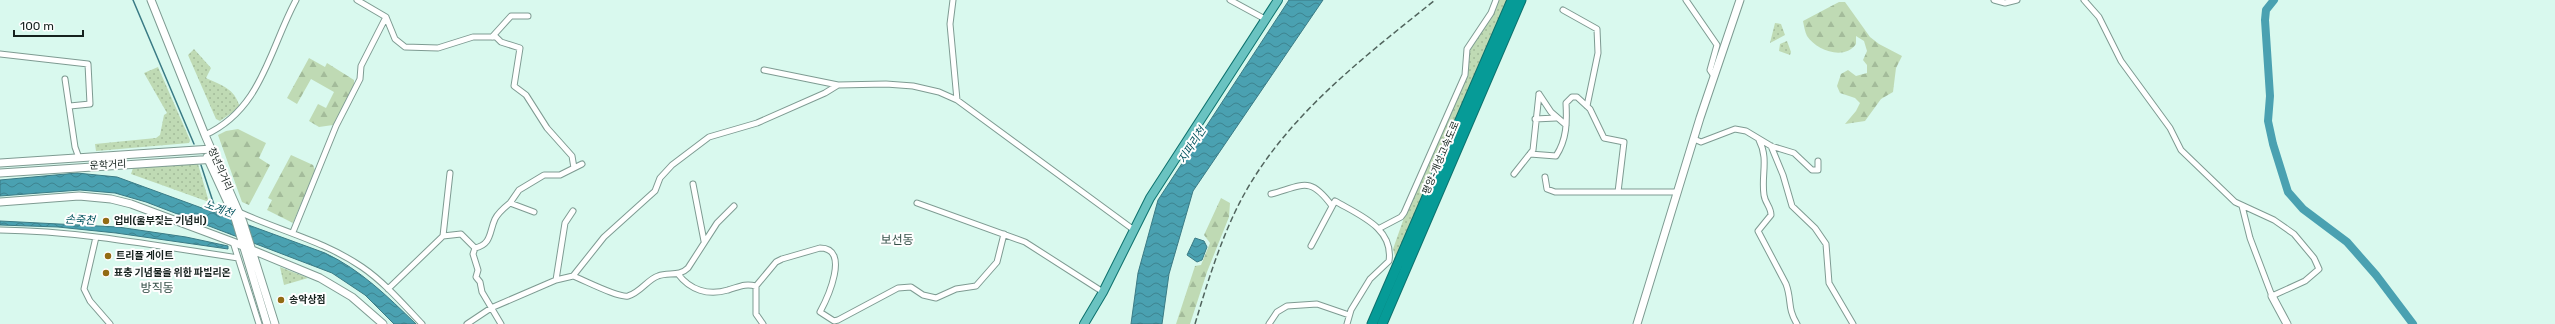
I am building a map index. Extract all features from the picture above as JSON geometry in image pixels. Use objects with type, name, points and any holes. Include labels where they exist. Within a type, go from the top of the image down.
[{"type":"highway","name":"평양-개성고속도로","points":[[1372,324],[1512,0]]},
{"type":"highway","name":"평양-개성고속도로","points":[[1382,324],[1521,0]]},
{"type":"main road","name":"청년의거리","points":[[151,0],[205,135],[208,149],[237,215],[276,324]]},
{"type":"main road","points":[[1084,324],[1103,292],[1150,198],[1278,0]]},
{"type":"main road","points":[[1637,324],[1677,192],[1740,0]]},
{"type":"main road","name":"운학거리","points":[[0,163],[208,149]]},
{"type":"main road","name":"운학거리","points":[[0,173],[212,159]]},
{"type":"main road","points":[[0,202],[79,196],[111,199],[160,213],[233,242],[247,244],[337,287],[364,306],[383,324]]},
{"type":"main road","name":"청년의거리","points":[[237,215],[243,222],[267,324]]},
{"type":"main road","points":[[2272,296],[2287,324]]},
{"type":"street","points":[[205,135],[231,119],[251,97],[296,0]]},
{"type":"street","points":[[357,0],[386,17],[395,39],[402,46],[408,48],[438,48],[468,38],[492,37],[520,48],[514,86],[526,95],[547,128],[572,156],[574,168]]},
{"type":"street","points":[[953,0],[950,24],[957,100]]},
{"type":"street","points":[[1230,0],[1265,19]]},
{"type":"street","points":[[1380,228],[1401,217],[1404,213],[1464,75],[1467,49],[1491,13],[1496,0]]},
{"type":"street","points":[[1686,0],[1717,45],[1710,70],[1714,76]]},
{"type":"street","points":[[1994,0],[2005,3],[2017,0]]},
{"type":"street","points":[[2084,0],[2099,17],[2121,61],[2170,128],[2181,150],[2235,202],[2274,220],[2289,230],[2304,245],[2319,269],[2305,281],[2272,296],[2250,238],[2242,206]]},
{"type":"street","points":[[1563,10],[1597,29],[1598,53],[1587,106]]},
{"type":"street","points":[[492,37],[511,16],[528,16]]},
{"type":"street","points":[[293,232],[336,126],[360,79],[361,66],[386,17]]},
{"type":"street","points":[[0,54],[88,64],[90,104],[70,106]]},
{"type":"street","points":[[764,70],[838,85],[886,84],[913,86],[939,92],[957,100],[1134,230]]},
{"type":"street","points":[[65,79],[75,147],[79,158]]},
{"type":"street","points":[[573,276],[604,237],[655,191],[660,178],[689,152],[709,138],[757,123],[825,93],[838,85]]},
{"type":"street","points":[[1514,174],[1534,147],[1539,94],[1556,118],[1566,125]]},
{"type":"street","points":[[1530,154],[1556,156],[1566,134],[1568,118],[1567,100],[1577,97],[1587,106],[1604,138],[1624,142],[1618,192]]},
{"type":"street","points":[[1536,119],[1556,118]]},
{"type":"street","points":[[1694,139],[1701,142],[1735,129],[1746,131],[1771,146],[1794,153],[1812,170],[1818,170],[1818,161]]},
{"type":"street","points":[[1759,140],[1764,151],[1766,164],[1764,196],[1771,215],[1758,231],[1786,284],[1789,293],[1790,313],[1798,324]]},
{"type":"street","points":[[1771,146],[1783,175],[1792,206],[1815,228],[1826,244],[1830,282],[1853,324]]},
{"type":"street","points":[[475,248],[482,246],[489,240],[495,219],[510,203],[519,190],[544,175],[560,175],[582,164]]},
{"type":"street","points":[[443,236],[450,174]]},
{"type":"street","points":[[1545,177],[1550,192],[1677,192]]},
{"type":"street","points":[[693,184],[704,241]]},
{"type":"street","points":[[1271,194],[1308,185],[1318,189],[1332,206]]},
{"type":"street","points":[[1311,246],[1335,201],[1380,228],[1389,245],[1389,261],[1370,279],[1349,315],[1347,324]]},
{"type":"street","points":[[510,203],[534,212]]},
{"type":"street","points":[[917,203],[1025,242],[1103,292]]},
{"type":"street","points":[[467,324],[491,308],[556,280],[573,276],[616,294],[627,296],[649,284],[658,276],[678,274],[688,268],[717,223],[734,206]]},
{"type":"street","points":[[556,280],[565,223],[573,211]]},
{"type":"street","points":[[237,215],[293,232],[362,266],[388,289],[422,324]]},
{"type":"street","points":[[0,230],[33,230],[96,237],[238,258]]},
{"type":"street","points":[[388,289],[443,236],[461,234],[475,248]]},
{"type":"street","points":[[763,324],[756,314],[756,286],[782,259],[820,248],[826,249],[833,254],[836,266],[832,291],[820,312],[834,321],[898,288],[912,287],[923,295],[936,298],[956,289],[976,286],[997,262],[1004,234]]},
{"type":"street","points":[[96,237],[84,288],[90,301],[110,324]]},
{"type":"street","points":[[233,242],[259,324]]},
{"type":"street","points":[[475,248],[473,258],[478,270],[476,277],[491,308],[502,324]]},
{"type":"street","points":[[678,274],[689,286],[707,292],[723,291],[742,284],[756,286]]},
{"type":"street","points":[[1269,324],[1277,312],[1287,306],[1317,304],[1349,315]]},
{"type":"street","points":[[475,318],[479,324]]},
{"type":"green space","points":[[1498,0],[1507,0],[1396,264],[1393,263],[1395,256],[1393,249],[1405,215],[1463,82],[1470,47]]},
{"type":"green space","points":[[1839,2],[1845,2],[1870,37],[1879,44],[1902,56],[1896,68],[1893,92],[1881,99],[1865,121],[1845,124],[1856,111],[1860,103],[1855,98],[1840,93],[1837,86],[1841,74],[1848,70],[1856,76],[1867,73],[1867,65],[1863,60],[1867,51],[1864,41],[1856,36],[1856,44],[1851,49],[1838,53],[1830,52],[1817,46],[1811,41],[1806,34],[1803,21]]},
{"type":"green space","points":[[1775,23],[1781,24],[1785,35],[1770,43]]},
{"type":"green space","points":[[1787,41],[1791,52],[1790,55],[1779,51],[1780,44]]},
{"type":"green space","points":[[194,49],[211,68],[206,78],[227,88],[238,101],[240,107],[220,121],[216,119],[188,55]]},
{"type":"green space","points":[[309,58],[325,67],[327,63],[354,80],[354,85],[333,125],[319,127],[309,121],[318,104],[326,108],[334,92],[311,79],[297,104],[287,98]]},
{"type":"green space","points":[[158,67],[190,140],[189,143],[96,151],[95,144],[156,138],[160,135],[164,115],[167,113],[144,73]]},
{"type":"green space","points":[[238,129],[266,143],[259,158],[270,165],[249,205],[242,202],[218,135],[226,131]]},
{"type":"green space","points":[[291,155],[313,165],[315,170],[293,223],[267,210],[272,200],[268,198]]},
{"type":"green space","points":[[198,164],[209,202],[131,174],[133,168]]},
{"type":"green space","points":[[1221,198],[1230,203],[1229,217],[1207,272],[1190,324],[1176,324],[1195,266],[1201,265],[1210,243],[1204,235]]},
{"type":"green space","points":[[280,267],[308,278],[284,285]]},
{"type":"water","points":[[1289,0],[1323,0],[1193,191],[1169,274],[1162,324],[1131,324],[1138,273],[1158,200]]},
{"type":"water","points":[[77,173],[117,177],[325,253],[350,267],[373,284],[416,324],[394,324],[365,295],[332,273],[146,202],[115,193],[80,190],[0,196],[0,180]]},
{"type":"water","points":[[0,221],[118,227],[186,237],[228,246],[228,249],[116,233],[58,227],[0,225]]},
{"type":"water","points":[[1195,238],[1204,241],[1207,247],[1202,260],[1197,262],[1187,255]]},
{"type":"waterway","points":[[133,0],[194,144]]},
{"type":"waterway","points":[[2274,0],[2266,10],[2265,20],[2270,96],[2268,121],[2273,144],[2288,192],[2303,209],[2347,242],[2376,275],[2413,324]]},
{"type":"waterway","name":"노계천","points":[[201,165],[217,214]]},
{"type":"railway","points":[[1195,324],[1223,239],[1235,212],[1253,180],[1274,150],[1297,122],[1322,96],[1377,47],[1435,0]]},
{"type":"place","name":"업비(울부짖는 기념비)","points":[[106,221]]},
{"type":"place","name":"트리플 게이트","points":[[108,256]]},
{"type":"place","name":"표충 기념물을 위한 파빌리온","points":[[106,273]]},
{"type":"place","name":"송악상점","points":[[281,300]]},
{"type":"district","name":"보선동","points":[[897,240]]},
{"type":"district","name":"방직동","points":[[157,288]]},
{"type":"water label","name":"지파리천","points":[[1192,145]]},
{"type":"water label","name":"손죽천","points":[[80,220]]}]
